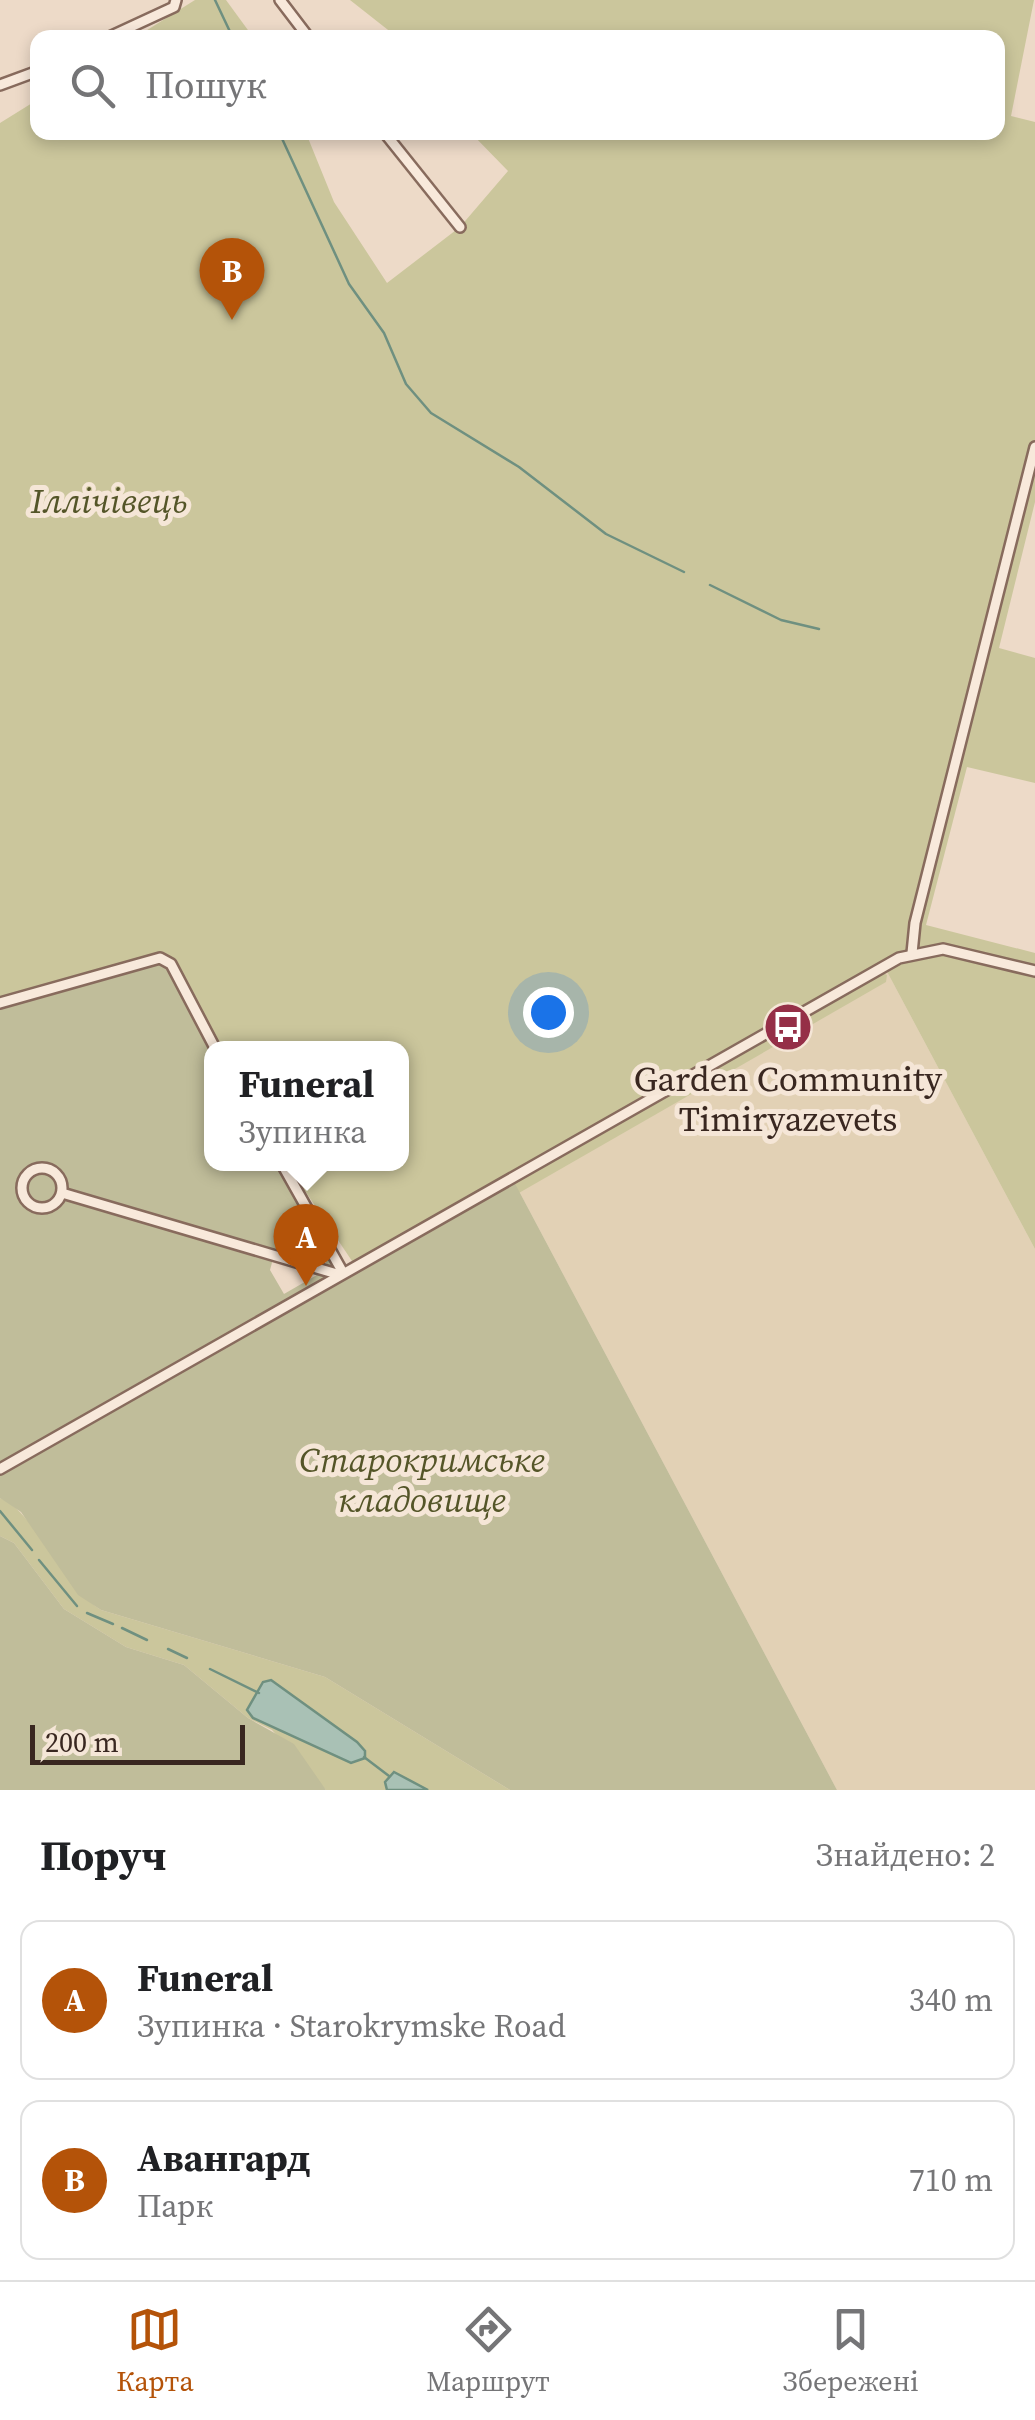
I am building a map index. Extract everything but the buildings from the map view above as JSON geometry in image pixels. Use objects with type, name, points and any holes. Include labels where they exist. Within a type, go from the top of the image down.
[{"type":"street","points":[[280,0],[302,30]]},
{"type":"street","points":[[123,30],[175,4]]},
{"type":"street","points":[[0,85],[30,74]]},
{"type":"street","points":[[390,140],[460,227]]},
{"type":"street","points":[[912,952],[915,923],[1035,447]]},
{"type":"street","points":[[0,1469],[340,1272],[912,952],[943,949],[1035,971]]},
{"type":"street","points":[[0,1003],[160,958],[171,964],[211,1041]]},
{"type":"street","points":[[45,1168],[58,1175],[62,1193],[55,1204],[40,1208],[27,1200],[22,1186],[31,1171],[45,1168]]},
{"type":"street","points":[[286,1171],[340,1272]]},
{"type":"street","points":[[62,1193],[340,1272]]},
{"type":"shaded area","points":[[884,966],[1035,1249],[1035,1790],[837,1790],[511,1176]]},
{"type":"shaded area","points":[[271,1680],[357,1742],[365,1751],[365,1758],[351,1763],[253,1718],[247,1710],[263,1682]]},
{"type":"shaded area","points":[[394,1772],[428,1790],[387,1790],[385,1782]]},
{"type":"green space","points":[[195,0],[226,0],[248,30],[147,30]]},
{"type":"green space","name":"Іллічівець","points":[[350,0],[1034,0],[1011,116],[1035,122],[1035,502],[999,648],[1035,658],[1035,783],[967,767],[926,925],[1035,953],[1035,1249],[884,966],[354,1264],[292,1171],[409,1171],[409,1041],[204,1041],[204,1046],[0,1003],[0,123],[30,104],[30,140],[309,140],[334,202],[387,283],[460,227],[508,171],[478,140],[1005,140],[1005,30],[388,30]]},
{"type":"green space","name":"Старокримське кладовище","points":[[154,959],[171,964],[208,1041],[204,1041],[204,1171],[286,1171],[342,1270],[511,1176],[837,1790],[510,1790],[325,1677],[101,1610],[78,1595],[21,1512],[0,1498],[0,1003]],"holes":[[[303,1222],[329,1268],[284,1294],[270,1270],[281,1229]]]},
{"type":"green space","points":[[881,972],[887,975],[886,982],[352,1289],[345,1280]]},
{"type":"green space","points":[[0,1498],[25,1518],[71,1582],[101,1610],[325,1677],[510,1790],[326,1790],[272,1730],[248,1718],[184,1665],[126,1647],[64,1609],[14,1543],[0,1536]]},
{"type":"green space","points":[[0,1536],[14,1543],[64,1609],[126,1647],[184,1665],[248,1718],[294,1744],[326,1790],[0,1790]]},
{"type":"waterway","points":[[215,0],[229,30]]},
{"type":"waterway","points":[[283,140],[349,284],[384,333],[406,384],[431,413],[519,467],[606,534],[684,572]]},
{"type":"waterway","points":[[710,585],[781,620],[819,629]]},
{"type":"waterway","points":[[0,1511],[32,1550]]},
{"type":"waterway","points":[[39,1560],[77,1606]]},
{"type":"waterway","points":[[87,1613],[113,1624]]},
{"type":"waterway","points":[[122,1628],[147,1640]]},
{"type":"waterway","points":[[168,1649],[187,1658]]},
{"type":"waterway","points":[[210,1669],[259,1693]]},
{"type":"waterway","points":[[364,1757],[389,1776]]},
{"type":"place","name":"Авангард","points":[[232,320]]},
{"type":"place","name":"Garden Community Timiryazevets","points":[[788,1027]]},
{"type":"place","name":"Funeral","points":[[306,1286]]}]
